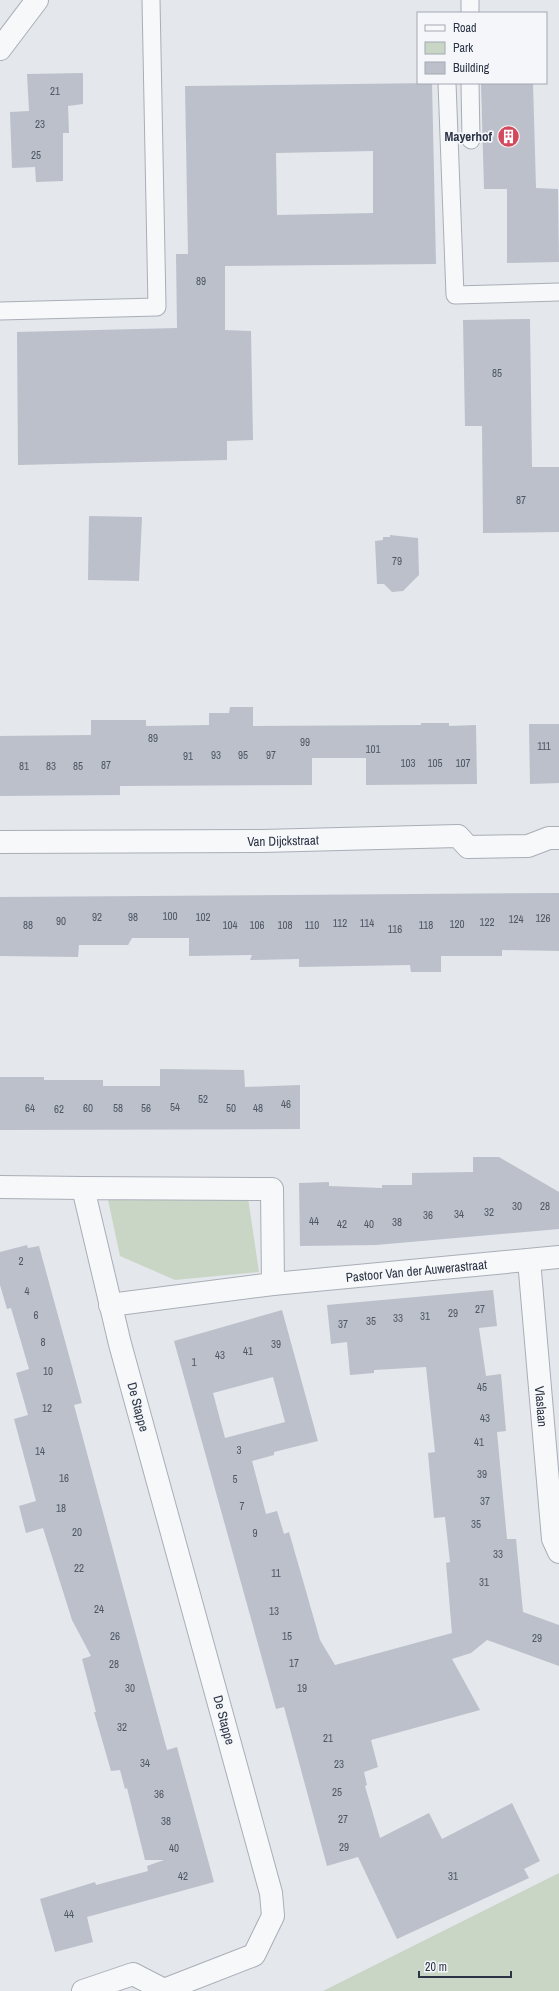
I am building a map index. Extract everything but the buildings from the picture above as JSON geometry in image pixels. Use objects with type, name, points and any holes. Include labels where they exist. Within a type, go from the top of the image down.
[{"type":"street","points":[[0,49],[37,0]]},
{"type":"street","name":"Van Dijckstraat","points":[[0,842],[262,841],[458,836],[468,847],[528,846],[549,838],[559,838]]},
{"type":"street","points":[[0,1187],[272,1189],[274,1284]]},
{"type":"street","points":[[83,1188],[110,1305]]},
{"type":"street","name":"Pastoor Van der Auwerastraat","points":[[110,1305],[274,1284],[559,1257]]},
{"type":"street","name":"Vlaslaan","points":[[528,1260],[554,1539],[559,1552]]},
{"type":"street","name":"De Stappe","points":[[84,1991],[133,1974],[164,1990],[254,1955],[273,1916],[271,1893],[110,1305]]},
{"type":"lane","points":[[0,311],[157,307],[151,0]]},
{"type":"lane","points":[[470,0],[470,12]]},
{"type":"lane","points":[[447,84],[455,295],[559,292]]},
{"type":"lane","points":[[470,84],[471,140]]},
{"type":"green space","points":[[107,1195],[248,1198],[259,1272],[175,1280],[120,1256]]},
{"type":"green space","points":[[559,1873],[559,1991],[323,1991]]},
{"type":"place","name":"Mayerhof","points":[[508,136]]}]
